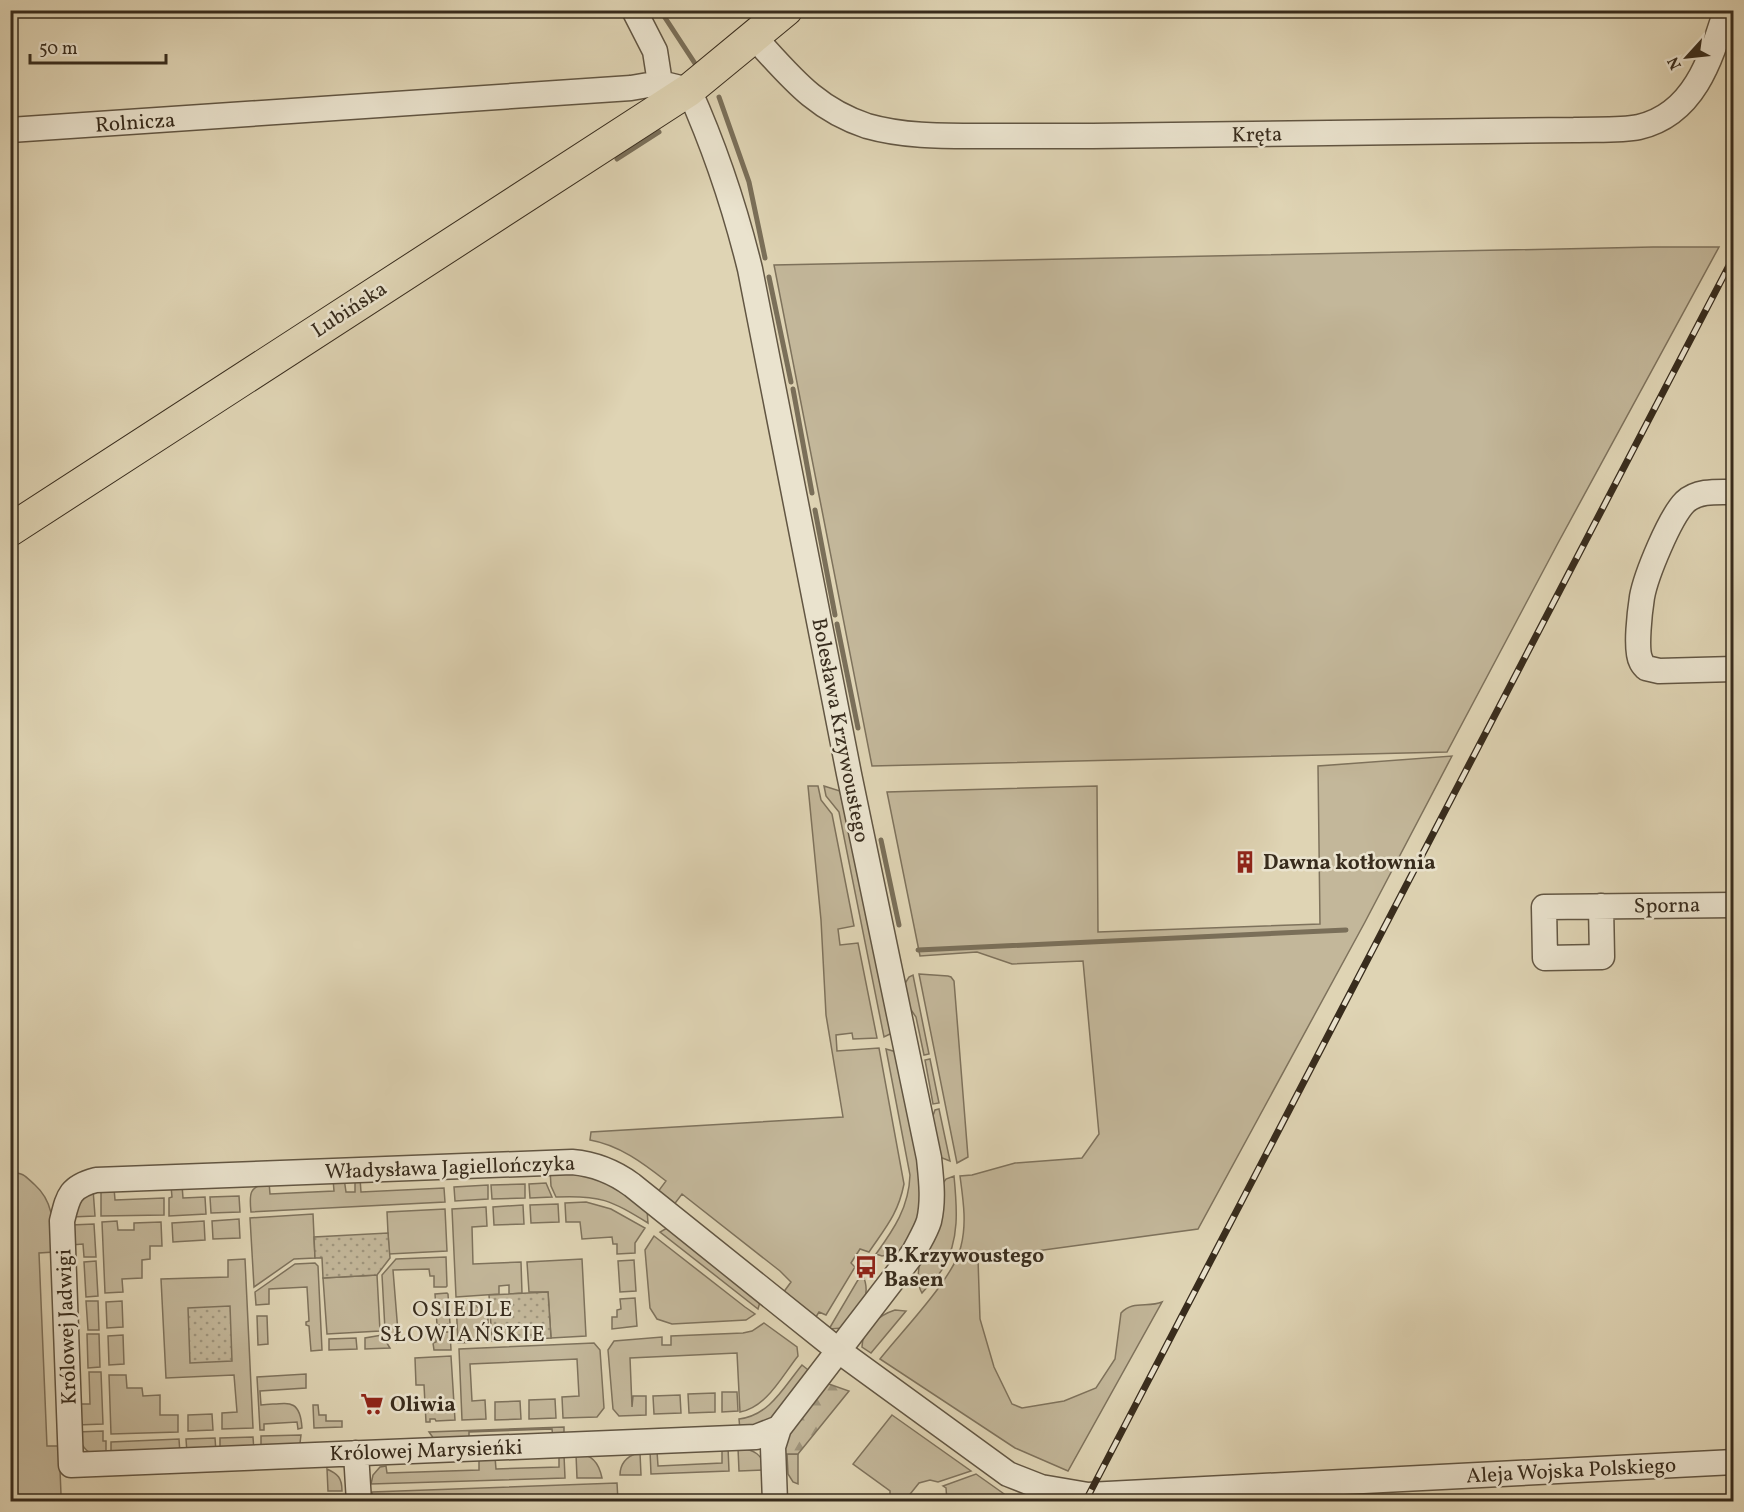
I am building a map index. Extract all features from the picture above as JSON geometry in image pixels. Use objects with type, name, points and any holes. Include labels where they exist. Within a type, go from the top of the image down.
[{"type":"main road","name":"Lubińska","points":[[10,530],[675,87],[755,38],[786,10]]},
{"type":"street","points":[[634,10],[675,87]]},
{"type":"street","name":"Kręta","points":[[755,38],[784,72],[805,92],[830,108],[865,125],[894,133],[932,136],[1038,136],[1574,130],[1638,127],[1673,111],[1688,97],[1706,70],[1726,10]]},
{"type":"street","name":"Lubińska","points":[[259,114],[631,88],[675,87]]},
{"type":"street","name":"Bolesława Krzywoustego","points":[[675,87],[705,125],[739,225],[750,269],[849,774],[929,1158],[932,1191],[929,1222],[914,1252],[779,1428]]},
{"type":"street","name":"Rolnicza","points":[[10,129],[259,114]]},
{"type":"street","points":[[1734,492],[1695,495],[1685,502],[1673,519],[1656,556],[1642,596],[1638,649],[1640,660],[1646,668],[1659,671],[1734,669]]},
{"type":"street","name":"Sporna","points":[[1600,906],[1734,904]]},
{"type":"street","name":"Władysława Jagiellończyka","points":[[72,1191],[81,1184],[96,1180],[587,1163],[620,1176],[839,1352]]},
{"type":"street","name":"Królowej Jadwigi","points":[[71,1465],[62,1221],[67,1198],[72,1191]]},
{"type":"street","name":"Aleja Wojska Polskiego","points":[[839,1352],[1008,1474],[1027,1492],[1041,1487],[1088,1495],[1734,1462]]},
{"type":"street","points":[[775,1502],[773,1447],[779,1428]]},
{"type":"street","name":"Królowej Marysieńki","points":[[71,1465],[756,1437],[779,1428]]},
{"type":"street","points":[[356,1453],[358,1502]]},
{"type":"green space","points":[[1719,247],[1447,752],[872,766],[774,265]]},
{"type":"green space","points":[[1452,756],[1365,922],[1198,1229],[978,1259],[980,1319],[994,1367],[1012,1404],[1022,1408],[1064,1401],[1096,1388],[1115,1359],[1121,1313],[1136,1305],[1162,1302],[1068,1471],[1015,1448],[880,1359],[926,1304],[957,1259],[964,1229],[960,1176],[1015,1163],[1082,1158],[1099,1134],[1083,961],[1012,964],[977,952],[920,956],[887,792],[1097,786],[1098,932],[1320,924],[1318,766]]},
{"type":"green space","points":[[808,786],[818,786],[821,800],[832,814],[854,926],[838,929],[840,945],[858,943],[877,1038],[853,1039],[852,1033],[836,1035],[837,1051],[879,1048],[904,1184],[895,1212],[886,1227],[869,1252],[860,1249],[851,1263],[855,1267],[826,1315],[819,1312],[814,1320],[783,1293],[791,1282],[780,1271],[682,1194],[673,1206],[657,1193],[666,1181],[639,1161],[621,1150],[590,1140],[591,1132],[843,1117],[826,1015],[821,920]]},
{"type":"green space","points":[[824,786],[840,791],[892,1033],[884,1037],[839,812],[826,796]]},
{"type":"green space","points":[[919,974],[948,976],[954,981],[968,1157],[957,1163]]},
{"type":"green space","points":[[913,975],[929,1054],[924,1055],[916,1017],[907,1004],[904,985]]},
{"type":"green space","points":[[886,1049],[897,1054],[921,1168],[920,1222],[900,1252],[882,1256],[876,1254],[904,1207],[910,1175]]},
{"type":"green space","points":[[930,1059],[939,1103],[933,1104],[925,1060]]},
{"type":"green space","points":[[939,1109],[950,1161],[937,1156],[931,1121],[935,1110]]},
{"type":"green space","points":[[550,1170],[599,1175],[647,1210],[648,1223],[614,1204],[595,1198],[556,1197],[551,1186]]},
{"type":"green space","points":[[11,1172],[24,1176],[42,1192],[52,1216],[54,1252],[39,1253],[47,1446],[59,1446],[61,1494],[58,1501],[11,1500]]},
{"type":"green space","points":[[954,1176],[956,1223],[952,1246],[941,1271],[922,1293],[918,1271],[924,1241],[941,1186],[946,1179]]},
{"type":"green space","points":[[344,1178],[346,1192],[355,1192],[355,1178],[360,1178],[361,1192],[444,1188],[445,1202],[251,1212],[252,1192],[262,1184],[269,1182],[270,1194],[334,1191],[333,1179]]},
{"type":"green space","points":[[546,1183],[552,1197],[530,1198],[529,1184]]},
{"type":"green space","points":[[525,1184],[525,1198],[492,1199],[491,1185]]},
{"type":"green space","points":[[182,1185],[183,1198],[205,1197],[206,1214],[169,1216],[171,1186]]},
{"type":"green space","points":[[488,1185],[488,1199],[455,1201],[454,1187]]},
{"type":"green space","points":[[114,1188],[115,1200],[164,1198],[164,1215],[101,1216],[101,1189]]},
{"type":"green space","points":[[93,1189],[95,1216],[71,1217],[72,1206]]},
{"type":"green space","points":[[239,1196],[240,1212],[211,1213],[210,1197]]},
{"type":"green space","points":[[586,1202],[611,1209],[645,1228],[635,1243],[635,1253],[617,1254],[617,1244],[613,1244],[612,1237],[582,1239],[580,1222],[566,1222],[565,1203]]},
{"type":"green space","points":[[558,1204],[559,1222],[531,1223],[530,1205]]},
{"type":"green space","points":[[523,1205],[524,1224],[494,1225],[493,1207]]},
{"type":"green space","points":[[486,1207],[487,1226],[472,1227],[473,1264],[521,1262],[522,1293],[509,1294],[509,1285],[499,1286],[499,1294],[456,1297],[452,1209]]},
{"type":"green space","points":[[445,1209],[447,1251],[389,1254],[387,1212]]},
{"type":"green space","points":[[313,1214],[315,1258],[294,1259],[254,1287],[250,1218]]},
{"type":"green space","points":[[239,1219],[240,1238],[213,1239],[212,1221]]},
{"type":"green space","points":[[117,1221],[118,1230],[134,1230],[134,1223],[161,1222],[162,1246],[150,1246],[150,1259],[142,1260],[142,1278],[122,1279],[123,1292],[105,1293],[102,1222]]},
{"type":"green space","points":[[204,1221],[205,1240],[173,1242],[172,1223]]},
{"type":"green space","points":[[94,1224],[96,1257],[84,1257],[83,1244],[71,1245],[71,1225]]},
{"type":"green space","points":[[667,1228],[674,1229],[760,1302],[758,1309],[660,1232]]},
{"type":"green space","points":[[388,1233],[390,1258],[377,1275],[323,1278],[322,1258],[315,1258],[314,1237]]},
{"type":"green space","points":[[654,1236],[755,1314],[746,1320],[672,1324],[657,1319],[650,1308],[645,1250]]},
{"type":"green space","points":[[446,1257],[446,1287],[434,1287],[434,1276],[430,1276],[429,1269],[393,1270],[398,1332],[395,1332],[396,1342],[385,1330],[382,1275],[396,1259]]},
{"type":"green space","points":[[245,1259],[253,1428],[222,1429],[222,1413],[237,1412],[234,1375],[166,1378],[161,1279],[228,1277],[228,1260]]},
{"type":"green space","points":[[582,1259],[586,1336],[551,1338],[548,1292],[529,1292],[527,1262]]},
{"type":"green space","points":[[634,1260],[636,1291],[620,1292],[618,1261]]},
{"type":"green space","points":[[96,1261],[98,1296],[86,1297],[84,1262]]},
{"type":"green space","points":[[315,1263],[318,1266],[322,1350],[311,1351],[309,1326],[306,1325],[309,1321],[307,1287],[269,1289],[269,1304],[256,1305],[255,1292],[295,1264]]},
{"type":"green space","points":[[862,1273],[866,1290],[863,1303],[843,1328],[829,1329]]},
{"type":"green space","points":[[377,1275],[380,1331],[327,1334],[323,1278]]},
{"type":"green space","points":[[548,1292],[551,1338],[492,1341],[489,1295]]},
{"type":"green space","points":[[447,1293],[450,1324],[437,1325],[435,1294]]},
{"type":"green space","points":[[635,1298],[637,1326],[612,1329],[612,1317],[617,1317],[617,1310],[621,1309],[620,1299]]},
{"type":"green space","points":[[86,1301],[98,1301],[99,1330],[88,1330]]},
{"type":"green space","points":[[122,1301],[123,1327],[107,1328],[106,1302]]},
{"type":"green space","points":[[456,1301],[477,1301],[477,1307],[486,1310],[488,1331],[480,1337],[480,1342],[458,1343]]},
{"type":"green space","points":[[230,1306],[232,1361],[190,1363],[188,1308]]},
{"type":"green space","points":[[895,1310],[906,1311],[871,1353],[862,1347],[865,1334],[872,1324],[883,1315]]},
{"type":"green space","points":[[257,1316],[267,1316],[268,1344],[258,1345]]},
{"type":"green space","points":[[764,1323],[797,1347],[798,1356],[773,1390],[750,1409],[740,1412],[737,1353],[630,1358],[632,1407],[633,1396],[646,1396],[646,1415],[619,1416],[613,1409],[608,1350],[614,1341],[662,1337],[662,1345],[671,1345],[671,1336],[743,1333],[752,1331]]},
{"type":"green space","points":[[436,1332],[450,1332],[451,1350],[434,1350]]},
{"type":"green space","points":[[87,1334],[99,1334],[100,1367],[88,1368]]},
{"type":"green space","points":[[123,1335],[124,1364],[109,1365],[108,1336]]},
{"type":"green space","points":[[382,1335],[390,1348],[365,1349],[365,1338]]},
{"type":"green space","points":[[356,1338],[357,1349],[329,1350],[329,1339]]},
{"type":"green space","points":[[594,1343],[600,1350],[604,1408],[597,1417],[563,1418],[562,1397],[579,1396],[577,1359],[470,1364],[472,1401],[485,1400],[486,1419],[462,1420],[459,1349]]},
{"type":"green space","points":[[451,1356],[455,1420],[430,1419],[430,1422],[426,1422],[424,1385],[416,1385],[415,1358]]},
{"type":"green space","points":[[802,1365],[812,1373],[774,1421],[740,1430],[739,1419],[768,1406]]},
{"type":"green space","points":[[89,1372],[101,1372],[103,1424],[77,1425],[76,1404],[90,1404]]},
{"type":"green space","points":[[306,1374],[306,1388],[260,1391],[261,1405],[284,1403],[295,1406],[301,1418],[302,1428],[298,1429],[297,1422],[264,1424],[264,1430],[260,1430],[257,1377]]},
{"type":"green space","points":[[109,1375],[126,1375],[127,1388],[142,1388],[143,1396],[160,1395],[160,1415],[178,1415],[178,1432],[111,1434]]},
{"type":"green space","points":[[826,1383],[849,1391],[798,1454],[783,1454],[787,1436]]},
{"type":"green space","points":[[722,1392],[737,1392],[738,1411],[722,1412]]},
{"type":"green space","points":[[715,1393],[715,1412],[689,1413],[688,1394]]},
{"type":"green space","points":[[680,1395],[681,1413],[654,1414],[653,1396]]},
{"type":"green space","points":[[555,1399],[556,1418],[529,1419],[529,1400]]},
{"type":"green space","points":[[520,1401],[521,1419],[495,1420],[495,1402]]},
{"type":"green space","points":[[313,1405],[318,1405],[319,1415],[326,1415],[326,1421],[342,1421],[342,1427],[314,1428]]},
{"type":"green space","points":[[212,1414],[213,1430],[188,1431],[188,1415]]},
{"type":"green space","points":[[892,1415],[971,1471],[938,1482],[930,1480],[919,1483],[907,1498],[890,1500],[890,1491],[853,1464]]},
{"type":"green space","points":[[564,1427],[564,1438],[553,1438],[552,1429],[469,1432],[469,1440],[434,1439],[429,1432]]},
{"type":"green space","points":[[103,1431],[103,1441],[106,1441],[106,1458],[87,1450],[81,1443],[77,1432]]},
{"type":"green space","points":[[301,1435],[300,1443],[292,1448],[261,1450],[261,1436]]},
{"type":"green space","points":[[253,1437],[254,1451],[220,1452],[220,1438]]},
{"type":"green space","points":[[215,1438],[216,1452],[187,1453],[186,1439]]},
{"type":"green space","points":[[179,1439],[180,1454],[111,1457],[111,1442]]},
{"type":"green space","points":[[728,1447],[729,1471],[651,1474],[650,1451],[657,1451],[658,1466],[722,1463],[722,1448]]},
{"type":"green space","points":[[738,1448],[757,1454],[763,1460],[766,1470],[739,1471]]},
{"type":"green space","points":[[640,1453],[641,1475],[620,1475],[624,1461]]},
{"type":"green space","points":[[576,1454],[586,1455],[594,1460],[602,1478],[577,1478]]},
{"type":"green space","points":[[787,1454],[798,1454],[798,1484],[793,1482],[788,1474]]},
{"type":"green space","points":[[559,1455],[564,1455],[565,1478],[371,1484],[373,1475],[380,1467],[386,1466],[387,1473],[479,1470],[479,1458],[495,1457],[496,1469],[559,1467]]},
{"type":"green space","points":[[327,1469],[339,1477],[342,1491],[328,1491]]},
{"type":"green space","points":[[976,1474],[1014,1501],[947,1501],[946,1488],[943,1486]]},
{"type":"green space","points":[[617,1483],[618,1501],[607,1501],[606,1499],[543,1502],[373,1501],[372,1492]]},
{"type":"waterway","points":[[660,10],[696,65]]},
{"type":"waterway","points":[[719,97],[749,182],[765,258]]},
{"type":"waterway","points":[[617,159],[659,132]]},
{"type":"waterway","points":[[769,277],[791,382]]},
{"type":"waterway","points":[[793,389],[812,493]]},
{"type":"waterway","points":[[815,510],[835,615]]},
{"type":"waterway","points":[[837,624],[858,728]]},
{"type":"waterway","points":[[881,840],[899,925]]},
{"type":"waterway","points":[[918,950],[1346,930]]},
{"type":"railway","points":[[1085,1502],[1734,256]]},
{"type":"place","name":"Dawna kotłownia","points":[[1245,862]]},
{"type":"place","name":"B.Krzywoustego Basen","points":[[866,1267]]},
{"type":"place","name":"Oliwia","points":[[372,1404]]},
{"type":"district","name":"OSIEDLE SŁOWIAŃSKIE","points":[[463,1320]]}]
